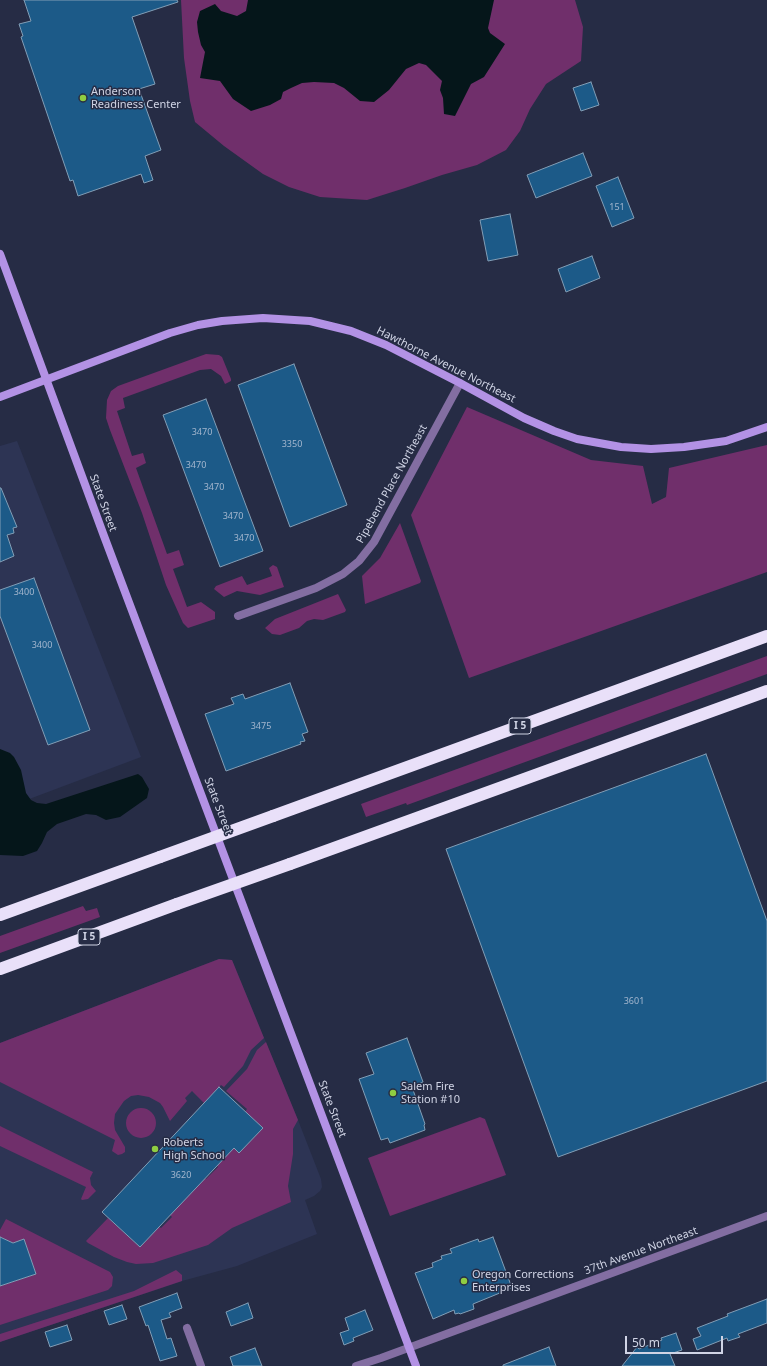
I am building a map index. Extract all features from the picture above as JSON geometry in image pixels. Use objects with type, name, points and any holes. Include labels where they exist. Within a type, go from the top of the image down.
[{"type":"highway","name":"I 5","points":[[0,915],[767,636]]},
{"type":"highway","name":"I 5","points":[[0,969],[767,691]]},
{"type":"main road","name":"State Street","points":[[0,254],[416,1366]]},
{"type":"main road","name":"Hawthorne Avenue Northeast","points":[[0,397],[170,333],[222,320],[263,318],[310,321],[351,331],[386,345],[524,418],[577,439],[621,447],[651,449],[706,445],[726,441],[767,427]]},
{"type":"street","name":"Pipebend Place Northeast","points":[[238,616],[316,588],[343,574],[359,561],[374,542],[460,383]]},
{"type":"street","name":"37th Avenue Northeast","points":[[356,1366],[379,1359],[767,1216]]},
{"type":"street","points":[[187,1328],[201,1366]]},
{"type":"shaded area","points":[[181,0],[575,0],[583,27],[581,61],[546,84],[530,109],[520,131],[506,150],[477,165],[367,200],[320,197],[289,187],[263,174],[224,146],[195,122],[190,101],[184,58]]},
{"type":"shaded area","points":[[248,0],[494,0],[488,28],[490,33],[505,44],[484,77],[471,84],[455,116],[444,114],[443,98],[440,90],[442,81],[426,65],[419,63],[406,69],[389,90],[374,102],[360,101],[344,88],[334,83],[314,82],[302,83],[291,88],[283,92],[281,99],[270,105],[251,111],[233,99],[220,81],[200,78],[205,52],[201,45],[197,22],[200,11],[215,4],[221,11],[237,16],[246,11]]},
{"type":"shaded area","points":[[206,354],[219,355],[222,357],[231,381],[225,384],[221,376],[211,369],[200,370],[123,398],[125,408],[117,411],[132,456],[143,453],[146,463],[136,468],[167,554],[179,550],[184,565],[173,569],[187,607],[201,602],[215,612],[215,619],[188,628],[183,623],[166,585],[142,513],[110,430],[106,418],[107,400],[111,391],[118,386]]},
{"type":"shaded area","points":[[467,407],[591,460],[643,466],[652,504],[666,497],[669,468],[767,445],[767,572],[469,678],[411,515]]},
{"type":"shaded area","points":[[17,441],[141,757],[0,810],[0,446]]},
{"type":"shaded area","points":[[400,523],[421,581],[420,583],[365,604],[362,576],[380,558]]},
{"type":"shaded area","points":[[273,565],[277,567],[284,587],[260,595],[237,591],[224,597],[214,589],[216,586],[242,576],[247,585],[272,576],[269,568]]},
{"type":"shaded area","points":[[338,594],[346,610],[345,612],[323,620],[314,619],[307,621],[299,628],[280,635],[272,634],[265,628],[275,619]]},
{"type":"shaded area","points":[[767,656],[767,674],[407,805],[406,803],[366,817],[361,804]]},
{"type":"shaded area","points":[[0,749],[10,753],[14,757],[21,770],[26,793],[31,800],[37,803],[46,804],[138,774],[142,777],[149,789],[147,798],[120,817],[106,820],[96,815],[86,814],[57,824],[47,832],[37,851],[23,856],[0,855]]},
{"type":"shaded area","points":[[83,906],[86,911],[97,908],[100,917],[0,953],[0,936]]},
{"type":"shaded area","name":"Roberts High School","points":[[219,959],[232,960],[321,1179],[322,1187],[320,1191],[314,1196],[305,1200],[317,1234],[237,1266],[182,1281],[0,1342],[0,1043]]},
{"type":"shaded area","points":[[219,959],[232,960],[264,1038],[251,1050],[243,1066],[224,1087],[221,1085],[204,1103],[192,1091],[185,1098],[187,1101],[170,1121],[160,1103],[149,1097],[138,1095],[131,1096],[124,1101],[115,1114],[114,1123],[115,1130],[125,1147],[125,1152],[122,1154],[118,1155],[112,1151],[115,1140],[0,1082],[0,1043]]},
{"type":"shaded area","points":[[266,1042],[298,1120],[293,1129],[293,1154],[288,1186],[291,1202],[232,1228],[208,1245],[153,1263],[136,1264],[127,1262],[88,1243],[86,1241],[108,1218],[140,1247],[159,1227],[161,1228],[172,1217],[170,1215],[205,1178],[206,1179],[218,1167],[217,1165],[234,1148],[239,1153],[263,1128],[245,1112],[247,1109],[226,1091],[247,1069],[257,1050]]},
{"type":"shaded area","points":[[141,1108],[151,1113],[156,1123],[151,1133],[141,1138],[131,1133],[126,1123],[131,1113]]},
{"type":"shaded area","points":[[480,1117],[485,1119],[506,1175],[390,1216],[368,1158]]},
{"type":"shaded area","points":[[0,1126],[93,1172],[90,1178],[91,1185],[96,1191],[88,1199],[82,1200],[81,1199],[86,1187],[0,1146]]},
{"type":"shaded area","points":[[6,1219],[110,1272],[113,1277],[112,1286],[108,1290],[0,1325],[0,1286],[36,1274],[24,1239],[13,1243],[0,1237],[0,1230]]},
{"type":"shaded area","points":[[176,1270],[182,1275],[182,1281],[0,1342],[0,1334],[134,1291]]},
{"type":"building","name":"Anderson Readiness Center","points":[[24,0],[177,0],[178,2],[132,17],[155,84],[139,89],[161,150],[145,156],[153,180],[144,183],[141,174],[78,196],[73,180],[70,181],[21,37],[23,36],[19,24],[31,21]]},
{"type":"building","points":[[591,82],[599,105],[581,111],[573,88]]},
{"type":"building","points":[[583,153],[592,176],[536,198],[527,175]]},
{"type":"building","points":[[618,177],[634,218],[612,227],[596,186]]},
{"type":"building","points":[[510,214],[518,255],[488,261],[480,220]]},
{"type":"building","points":[[592,256],[600,278],[566,292],[558,269]]},
{"type":"building","points":[[294,364],[347,505],[290,527],[238,385]]},
{"type":"building","points":[[206,399],[263,551],[220,567],[163,415]]},
{"type":"building","points":[[0,488],[17,527],[13,528],[14,533],[7,535],[14,556],[0,562]]},
{"type":"building","points":[[34,578],[90,730],[48,745],[0,616],[0,590]]},
{"type":"building","points":[[290,683],[308,732],[302,734],[305,741],[300,742],[301,744],[226,771],[205,714],[234,704],[231,698],[243,694],[245,699]]},
{"type":"building","points":[[706,754],[767,921],[767,1081],[558,1157],[446,849]]},
{"type":"building","points":[[407,1038],[423,1082],[412,1087],[425,1124],[425,1130],[390,1143],[388,1138],[381,1140],[359,1079],[374,1074],[366,1053]]},
{"type":"building","points":[[219,1087],[263,1128],[239,1153],[234,1148],[140,1247],[102,1212]]},
{"type":"building","points":[[0,1237],[13,1243],[24,1239],[36,1274],[0,1286]]},
{"type":"building","name":"Oregon Corrections Enterprises","points":[[493,1237],[512,1288],[473,1304],[474,1309],[460,1314],[455,1314],[454,1310],[433,1319],[415,1273],[433,1267],[432,1263],[442,1259],[441,1256],[452,1253],[450,1249],[478,1239],[479,1242]]},
{"type":"building","points":[[177,1293],[182,1308],[169,1313],[171,1317],[161,1320],[167,1339],[171,1338],[177,1356],[160,1361],[148,1325],[146,1326],[139,1307]]},
{"type":"building","points":[[767,1299],[767,1323],[738,1334],[740,1337],[728,1341],[727,1338],[697,1350],[693,1339],[701,1336],[697,1328],[728,1316],[727,1314]]},
{"type":"building","points":[[248,1303],[253,1318],[231,1326],[226,1312]]},
{"type":"building","points":[[122,1305],[127,1319],[109,1325],[104,1311]]},
{"type":"building","points":[[365,1310],[373,1330],[353,1338],[354,1341],[344,1345],[340,1333],[349,1330],[345,1318]]},
{"type":"building","points":[[67,1325],[72,1340],[50,1347],[45,1332]]},
{"type":"building","points":[[676,1333],[682,1350],[670,1354],[675,1366],[622,1366],[637,1347],[639,1349],[662,1340],[661,1338]]},
{"type":"building","points":[[549,1347],[556,1366],[503,1366],[503,1365]]},
{"type":"building","points":[[255,1348],[262,1366],[233,1366],[230,1357]]},
{"type":"place","name":"Anderson Readiness Center","points":[[83,98]]},
{"type":"place","name":"Salem Fire Station #10","points":[[393,1093]]},
{"type":"place","name":"Roberts High School","points":[[155,1149]]},
{"type":"place","name":"Oregon Corrections Enterprises","points":[[464,1281]]}]
